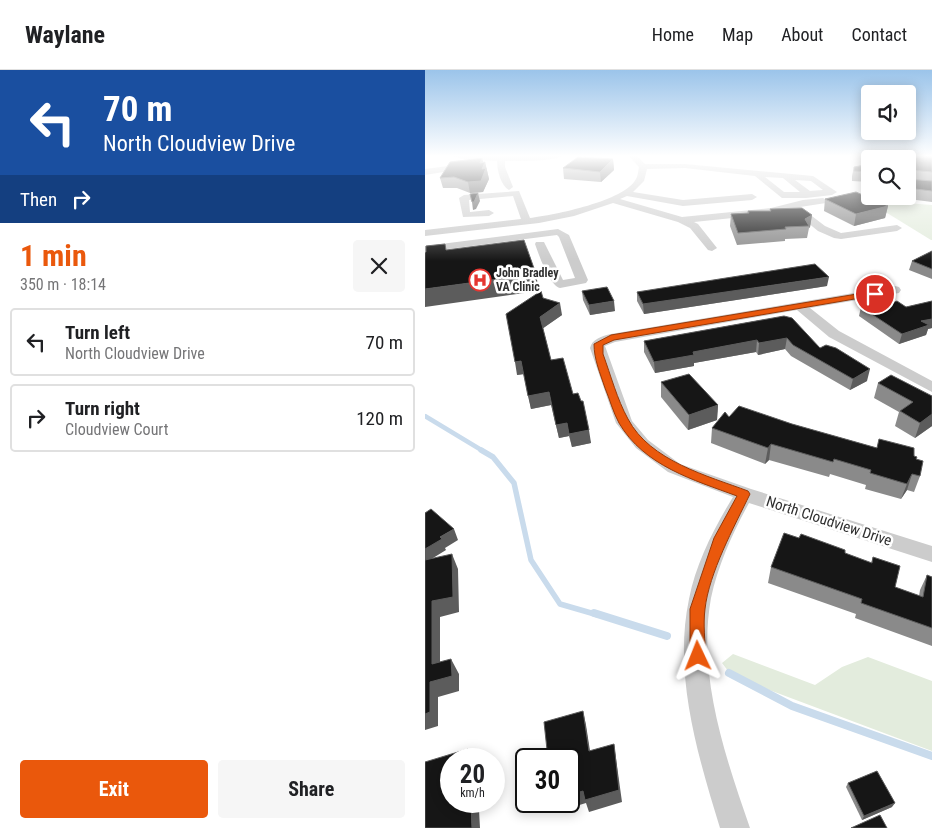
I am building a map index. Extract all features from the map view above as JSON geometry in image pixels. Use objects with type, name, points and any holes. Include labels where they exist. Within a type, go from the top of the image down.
[{"type":"street","points":[[425,233],[575,213],[613,200],[629,190]]},
{"type":"street","points":[[778,190],[785,196],[832,192],[830,190]]},
{"type":"street","points":[[804,190],[809,194]]},
{"type":"street","points":[[425,260],[539,239],[558,232],[563,235],[582,280],[560,284],[556,279],[539,239],[529,220],[512,210],[467,215],[464,198],[517,193],[512,210]]},
{"type":"street","points":[[625,194],[683,204],[752,196]]},
{"type":"street","points":[[682,220],[771,210],[837,199]]},
{"type":"street","points":[[613,200],[682,220],[694,226],[712,248]]},
{"type":"street","points":[[791,206],[833,235],[841,236],[897,228]]},
{"type":"street","points":[[425,248],[539,239]]},
{"type":"street","points":[[799,306],[895,290]]},
{"type":"street","points":[[799,306],[834,334],[932,387]]},
{"type":"street","name":"North Cloudview Drive","points":[[799,306],[611,338],[601,342],[597,348],[624,423],[637,439],[656,456],[674,468],[744,494],[932,554]]},
{"type":"street","points":[[735,828],[706,728],[696,641],[698,609],[711,564],[721,538],[744,494]]},
{"type":"green space","points":[[874,205],[932,205],[931,240]]},
{"type":"green space","points":[[733,654],[815,685],[842,667],[868,657],[932,681],[932,751],[732,676],[722,663]]},
{"type":"building","points":[[856,192],[861,194],[861,205],[888,206],[856,214],[825,199]]},
{"type":"building","points":[[478,193],[474,202],[472,202],[470,194]]},
{"type":"building","points":[[802,208],[812,215],[805,219],[809,226],[785,227],[786,229],[738,233],[731,214],[749,213],[748,211],[771,211],[770,209]]},
{"type":"building","points":[[524,240],[536,274],[425,289],[426,246],[445,244],[446,250]]},
{"type":"building","points":[[932,251],[932,269],[912,261]]},
{"type":"building","points":[[815,264],[829,277],[643,304],[637,292]]},
{"type":"building","points":[[607,287],[614,301],[589,305],[582,291]]},
{"type":"building","points":[[541,291],[543,298],[560,303],[540,317],[551,360],[563,358],[573,394],[578,393],[581,401],[583,401],[589,430],[569,434],[567,423],[556,425],[549,392],[528,396],[521,361],[515,362],[506,314]]},
{"type":"building","points":[[881,300],[888,304],[897,301],[906,307],[932,301],[932,319],[921,321],[929,325],[902,334],[861,307]]},
{"type":"building","points":[[784,316],[792,318],[820,348],[826,345],[836,348],[870,369],[853,379],[793,345],[787,338],[759,343],[757,340],[693,352],[694,355],[654,362],[644,341]]},
{"type":"building","points":[[689,374],[718,405],[689,415],[661,382]]},
{"type":"building","points":[[891,375],[932,396],[932,414],[920,423],[900,411],[913,402],[878,383]]},
{"type":"building","points":[[739,406],[792,424],[877,448],[879,439],[914,448],[916,459],[923,461],[920,476],[912,474],[907,484],[870,473],[871,470],[834,459],[833,462],[771,444],[768,448],[712,428],[725,412],[729,417]]},
{"type":"building","points":[[431,509],[454,529],[425,549],[425,513]]},
{"type":"building","points":[[784,533],[799,538],[801,534],[845,550],[845,553],[872,563],[873,557],[900,566],[895,587],[923,597],[927,575],[932,577],[932,628],[861,603],[862,599],[771,567]]},
{"type":"building","points":[[452,554],[453,597],[432,601],[432,664],[451,659],[452,676],[430,682],[430,712],[425,714],[425,560]]},
{"type":"building","points":[[583,711],[589,751],[614,744],[619,790],[585,800],[583,791],[580,792],[580,748],[547,748],[544,722]]},
{"type":"building","points":[[440,757],[440,813],[471,813],[472,828],[425,828],[425,762]]},
{"type":"building","points":[[877,771],[895,803],[864,816],[848,783]]},
{"type":"building","points":[[880,815],[887,828],[851,828]]},
{"type":"waterway","points":[[425,416],[483,451]]},
{"type":"waterway","points":[[481,450],[493,457],[514,483],[531,560],[560,604],[598,615]]},
{"type":"waterway","points":[[594,613],[667,636]]},
{"type":"waterway","points":[[729,673],[792,706],[932,756]]},
{"type":"place","name":"John Bradley VA Clinic","points":[[480,280]]},
{"type":"route","points":[[698,656],[696,641],[698,609],[706,579],[721,538],[744,494],[674,468],[656,456],[632,433],[624,423],[619,410],[597,348],[598,344],[605,339],[875,294]]}]
